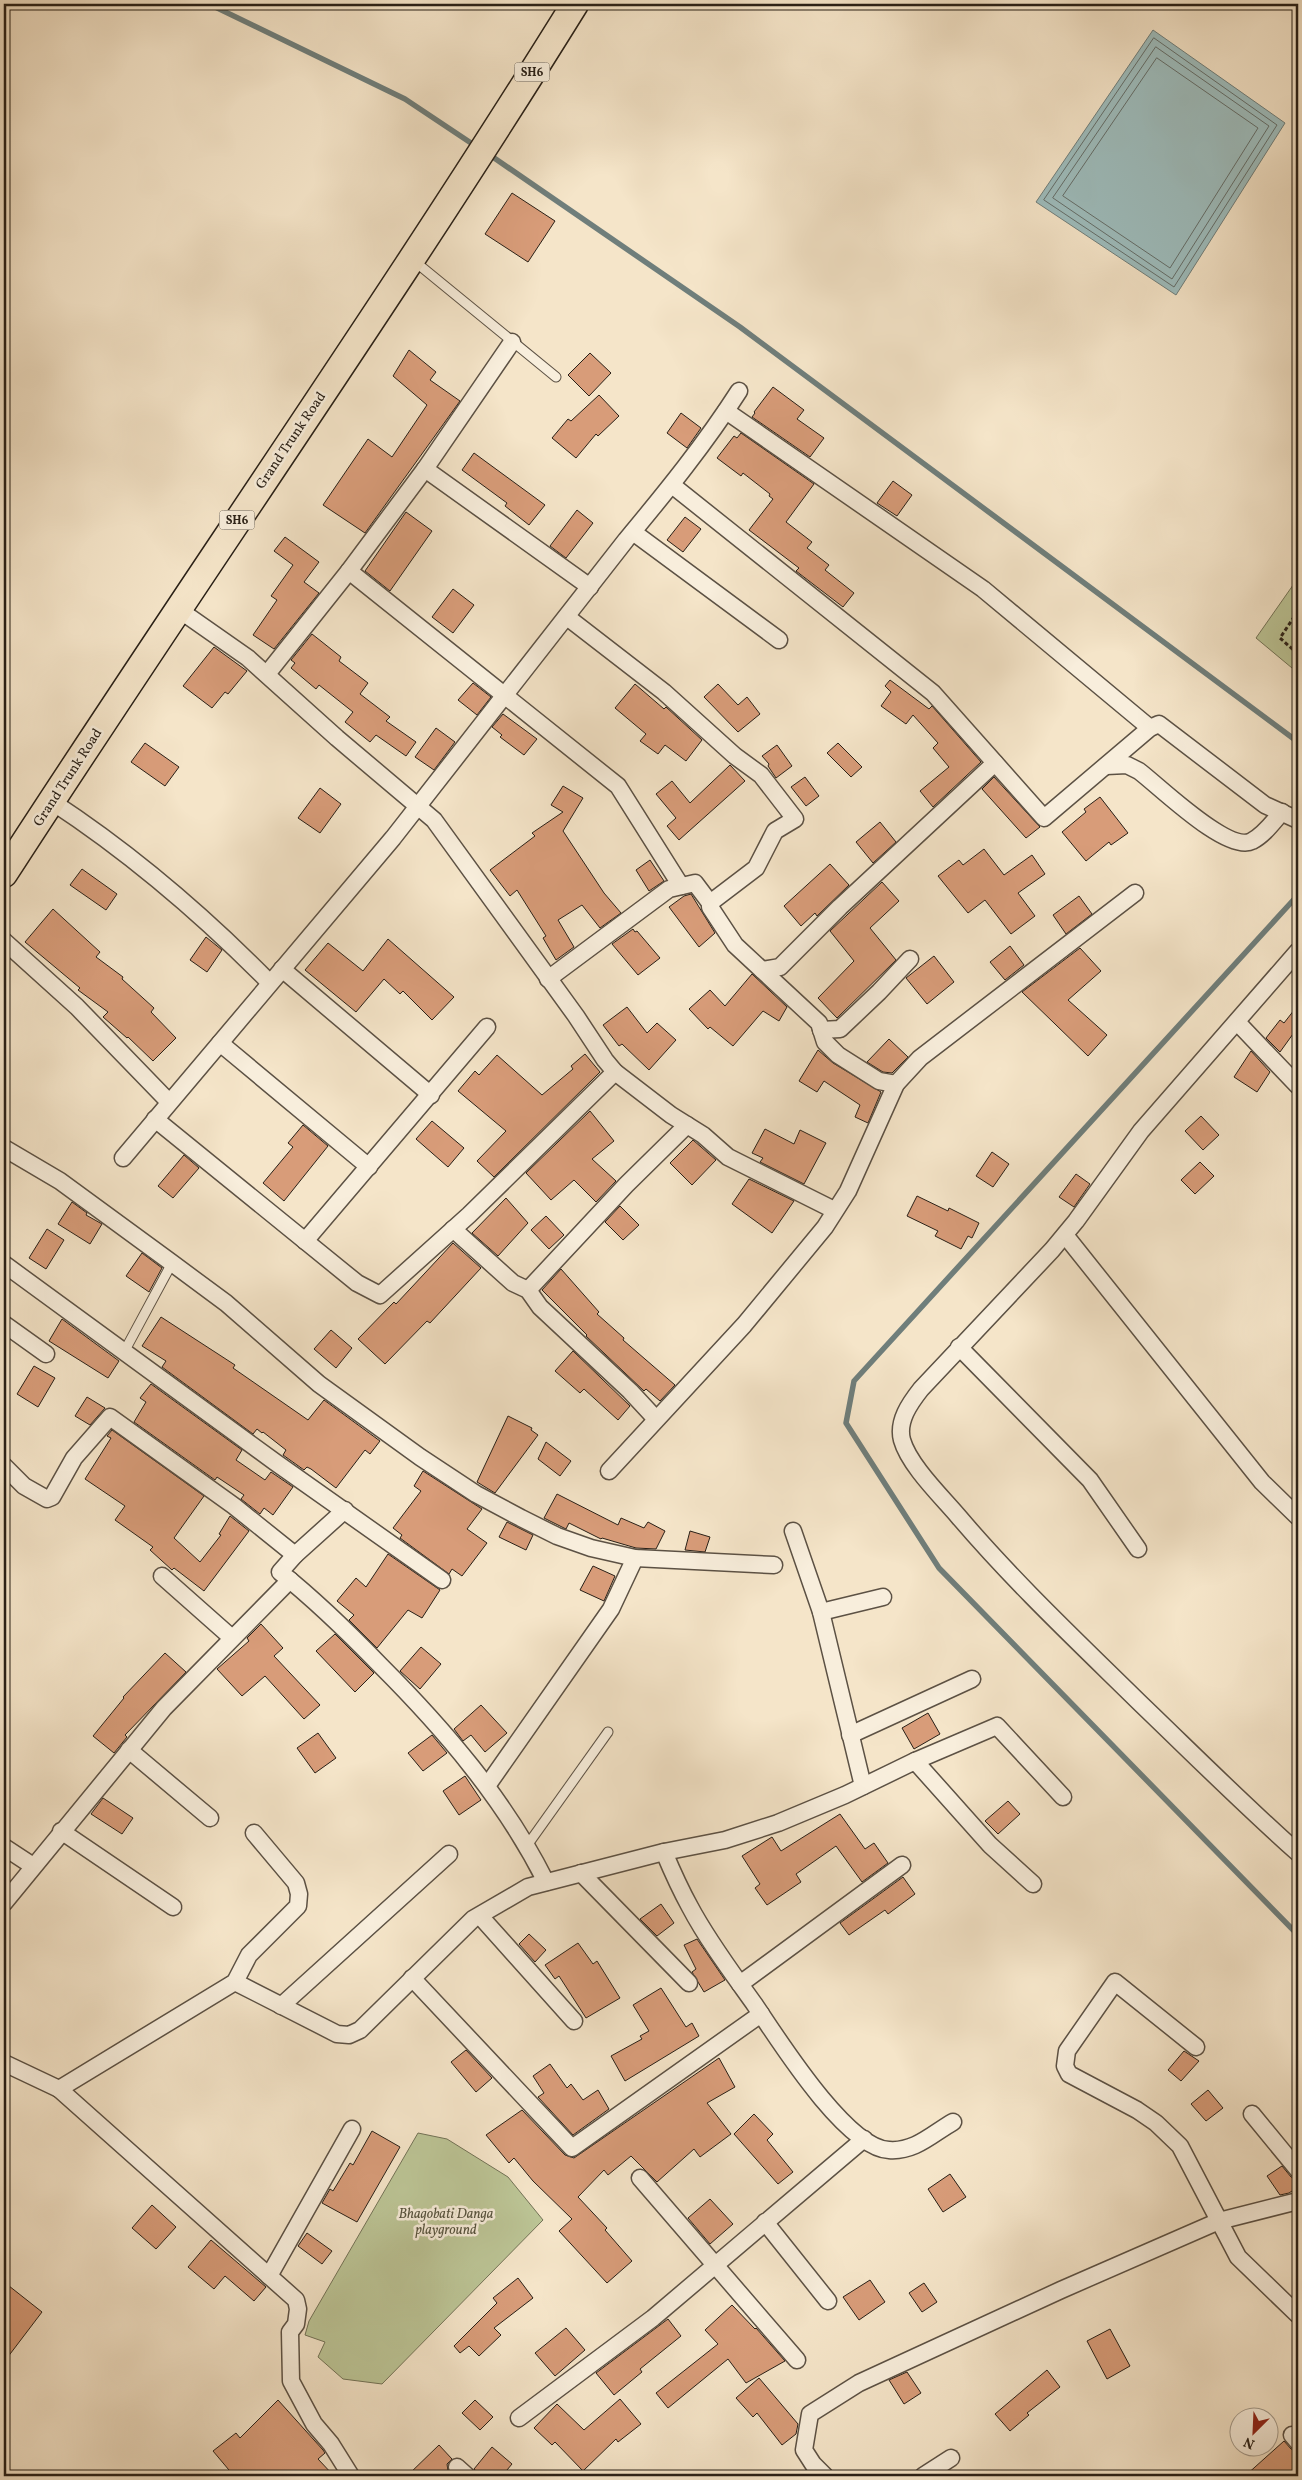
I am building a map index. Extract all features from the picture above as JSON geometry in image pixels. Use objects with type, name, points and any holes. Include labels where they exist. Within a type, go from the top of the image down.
[{"type":"main road","name":"Grand Trunk Road","points":[[4,874],[489,139],[575,4]]},
{"type":"street","points":[[267,674],[349,571],[425,469],[512,342]]},
{"type":"street","points":[[123,1158],[418,806],[633,532],[672,486],[739,391]]},
{"type":"street","points":[[726,411],[983,589],[1150,728]]},
{"type":"street","points":[[425,469],[590,587]]},
{"type":"street","points":[[672,486],[933,693],[1044,818],[1150,728],[1159,724],[1265,805],[1298,820]]},
{"type":"street","points":[[633,532],[779,640]]},
{"type":"street","points":[[349,571],[618,786],[681,886]]},
{"type":"street","points":[[178,609],[248,658],[358,757],[418,806],[439,828],[604,1060],[615,1072],[728,1157],[834,1210]]},
{"type":"street","points":[[567,618],[664,692],[735,756],[761,775],[795,819],[775,832],[756,868],[710,903]]},
{"type":"street","points":[[762,970],[780,967],[840,907],[995,763]]},
{"type":"street","points":[[1106,766],[1127,766],[1138,771],[1205,825],[1238,844],[1251,842],[1282,812]]},
{"type":"street","points":[[51,801],[120,847],[201,916],[270,983]]},
{"type":"street","points":[[548,979],[669,889],[695,883],[710,903],[710,907],[735,945],[819,1022],[825,1042],[838,1055],[879,1081],[896,1084]]},
{"type":"street","points":[[609,1471],[655,1418],[744,1325],[825,1227],[834,1210],[848,1191],[896,1084],[920,1058],[1135,894]]},
{"type":"street","points":[[4,942],[77,1007],[169,1102]]},
{"type":"street","points":[[1298,951],[1141,1131],[1065,1234],[959,1347],[909,1404],[902,1422],[902,1439],[908,1454],[979,1540],[1045,1612],[1222,1784],[1298,1853]]},
{"type":"street","points":[[821,1030],[840,1029],[910,959]]},
{"type":"street","points":[[282,969],[431,1095]]},
{"type":"street","points":[[1237,1022],[1298,1086]]},
{"type":"street","points":[[305,1241],[487,1027]]},
{"type":"street","points":[[220,1043],[369,1167]]},
{"type":"street","points":[[155,1119],[357,1284],[380,1295],[453,1229],[615,1072]]},
{"type":"street","points":[[528,1290],[626,1185],[687,1125]]},
{"type":"street","points":[[4,1148],[60,1181],[172,1263],[226,1303],[319,1384],[420,1457],[476,1494],[557,1536],[591,1548],[635,1558],[774,1565]]},
{"type":"street","points":[[453,1229],[513,1283],[528,1290],[540,1307],[630,1391],[655,1418]]},
{"type":"street","points":[[1065,1234],[1262,1482],[1298,1517]]},
{"type":"street","points":[[4,1264],[275,1462],[442,1580]]},
{"type":"street","points":[[4,1324],[46,1354]]},
{"type":"street","points":[[959,1347],[1090,1480],[1138,1549]]},
{"type":"street","points":[[4,1466],[24,1486],[47,1500],[52,1497],[74,1458],[110,1417],[227,1501],[295,1556]]},
{"type":"street","points":[[345,1510],[280,1572],[358,1642],[421,1707],[487,1786],[546,1882]]},
{"type":"street","points":[[793,1531],[821,1612],[863,1786]]},
{"type":"street","points":[[487,1786],[611,1608],[635,1558]]},
{"type":"street","points":[[162,1576],[232,1638]]},
{"type":"street","points":[[4,1903],[32,1866],[164,1708],[290,1580]]},
{"type":"street","points":[[821,1612],[884,1597]]},
{"type":"street","points":[[850,1735],[972,1679]]},
{"type":"street","points":[[235,1982],[337,2034],[349,2035],[360,2030],[412,1978],[480,1916],[528,1888],[664,1852],[725,1840],[778,1823],[863,1786],[914,1761],[997,1726],[1063,1797]]},
{"type":"street","points":[[129,1750],[210,1818]]},
{"type":"street","points":[[914,1761],[990,1844],[1033,1884]]},
{"type":"street","points":[[61,1832],[173,1907]]},
{"type":"street","points":[[59,2088],[235,1982],[249,1954],[298,1906],[299,1894],[296,1883],[254,1833]]},
{"type":"street","points":[[4,1847],[32,1866]]},
{"type":"street","points":[[664,1852],[690,1908],[791,2061],[824,2102],[864,2138],[888,2151],[903,2149],[927,2141],[936,2132],[953,2122]]},
{"type":"street","points":[[281,2006],[449,1854]]},
{"type":"street","points":[[740,1984],[902,1865]]},
{"type":"street","points":[[581,1873],[689,1984]]},
{"type":"street","points":[[480,1916],[574,2021]]},
{"type":"street","points":[[412,1978],[572,2148],[761,2014]]},
{"type":"street","points":[[1196,2047],[1115,1982],[1067,2051],[1066,2066],[1068,2074],[1137,2110],[1156,2123],[1180,2146],[1238,2257],[1298,2316]]},
{"type":"street","points":[[4,2062],[59,2088],[296,2300],[298,2309],[296,2324],[290,2332],[290,2381],[314,2424],[331,2444],[351,2476]]},
{"type":"street","points":[[1252,2114],[1298,2170]]},
{"type":"street","points":[[269,2276],[352,2129]]},
{"type":"street","points":[[519,2418],[653,2318],[864,2138]]},
{"type":"street","points":[[640,2178],[797,2360]]},
{"type":"street","points":[[825,2476],[813,2464],[804,2450],[810,2414],[859,2383],[1061,2290],[1219,2221],[1298,2201]]},
{"type":"street","points":[[766,2222],[828,2301]]},
{"type":"street","points":[[922,2476],[951,2458]]},
{"type":"lane","points":[[410,259],[556,377]]},
{"type":"lane","points":[[124,1352],[172,1263]]},
{"type":"lane","points":[[526,1847],[608,1732]]},
{"type":"path","points":[[1298,611],[1280,638],[1298,654]]},
{"type":"green space","points":[[1298,578],[1298,673],[1256,638]]},
{"type":"green space","name":"Bhagobati Danga playground","points":[[418,2133],[447,2139],[508,2177],[543,2220],[382,2384],[343,2379],[318,2357],[325,2342],[305,2335],[309,2321]]},
{"type":"water","points":[[1153,30],[1285,123],[1176,295],[1036,202]]},
{"type":"building","points":[[512,193],[555,221],[528,262],[485,234]]},
{"type":"building","points":[[409,350],[436,372],[430,380],[460,401],[365,533],[323,505],[368,439],[392,457],[427,405],[393,376]]},
{"type":"building","points":[[590,353],[611,373],[589,396],[568,375]]},
{"type":"building","points":[[773,387],[804,410],[797,419],[824,438],[810,457],[752,417]]},
{"type":"building","points":[[599,395],[619,416],[598,436],[596,434],[576,458],[552,438],[568,419],[571,421]]},
{"type":"building","points":[[681,413],[701,428],[687,448],[667,433]]},
{"type":"building","points":[[741,433],[814,484],[786,522],[812,542],[807,548],[829,565],[825,570],[854,593],[843,607],[796,571],[799,568],[749,530],[773,499],[769,496],[770,494],[743,473],[741,476],[717,458],[734,436],[737,438]]},
{"type":"building","points":[[474,453],[545,505],[529,525],[505,506],[507,503],[462,470]]},
{"type":"building","points":[[893,481],[912,495],[897,516],[877,503]]},
{"type":"building","points":[[577,510],[593,523],[566,558],[550,546]]},
{"type":"building","points":[[406,512],[432,531],[390,591],[365,571]]},
{"type":"building","points":[[685,517],[701,529],[683,552],[667,540]]},
{"type":"building","points":[[285,537],[319,562],[304,582],[319,593],[274,649],[253,635],[277,600],[271,596],[293,565],[274,551]]},
{"type":"building","points":[[453,589],[474,605],[453,633],[432,617]]},
{"type":"building","points":[[312,634],[341,657],[339,661],[368,683],[360,694],[390,717],[386,721],[416,742],[406,756],[376,735],[370,742],[345,722],[353,712],[319,685],[316,689],[291,668],[295,663],[291,660]]},
{"type":"building","points":[[214,647],[247,671],[228,694],[225,692],[212,708],[183,686]]},
{"type":"building","points":[[890,680],[929,709],[932,706],[981,762],[933,807],[920,791],[949,767],[933,748],[938,743],[913,715],[906,724],[881,706],[891,692],[885,686]]},
{"type":"building","points":[[473,683],[491,697],[477,715],[458,700]]},
{"type":"building","points":[[635,684],[664,709],[666,707],[702,740],[686,761],[665,745],[658,754],[640,741],[646,734],[615,708]]},
{"type":"building","points":[[718,684],[738,705],[747,697],[760,714],[738,732],[704,697]]},
{"type":"building","points":[[503,714],[537,739],[524,755],[500,737],[502,735],[492,727]]},
{"type":"building","points":[[436,728],[455,742],[434,770],[415,757]]},
{"type":"building","points":[[145,743],[179,767],[165,786],[131,762]]},
{"type":"building","points":[[838,743],[862,767],[851,777],[827,753]]},
{"type":"building","points":[[777,745],[792,766],[776,778],[768,766],[769,764],[762,756]]},
{"type":"building","points":[[730,765],[745,781],[679,840],[667,826],[676,818],[656,794],[672,781],[690,803]]},
{"type":"building","points":[[805,777],[819,796],[806,806],[791,787]]},
{"type":"building","points":[[994,777],[1040,827],[1026,838],[982,789]]},
{"type":"building","points":[[563,786],[583,798],[563,831],[604,893],[621,913],[600,928],[582,905],[558,920],[574,947],[556,960],[543,938],[546,936],[517,890],[510,896],[490,870],[535,836],[532,833],[563,812],[551,805]]},
{"type":"building","points":[[320,788],[341,804],[320,833],[298,818]]},
{"type":"building","points":[[1100,797],[1128,833],[1111,845],[1109,842],[1086,861],[1062,832],[1086,812],[1084,809]]},
{"type":"building","points":[[880,822],[896,842],[873,863],[856,842]]},
{"type":"building","points":[[984,849],[1004,875],[1032,855],[1045,874],[1018,893],[1035,916],[1011,934],[985,900],[968,913],[938,876],[959,860],[963,865]]},
{"type":"building","points":[[650,860],[664,881],[649,891],[636,870]]},
{"type":"building","points":[[830,864],[849,885],[817,916],[815,913],[801,926],[784,906]]},
{"type":"building","points":[[82,869],[117,894],[106,910],[70,885]]},
{"type":"building","points":[[882,882],[899,901],[870,928],[896,960],[837,1018],[818,998],[854,961],[830,931]]},
{"type":"building","points":[[691,894],[715,933],[699,947],[669,907],[684,896]]},
{"type":"building","points":[[1079,896],[1092,914],[1066,934],[1053,915]]},
{"type":"building","points":[[53,909],[100,952],[96,957],[123,977],[122,979],[154,1008],[151,1012],[176,1038],[153,1061],[128,1037],[103,1017],[108,1012],[78,990],[80,988],[25,942]]},
{"type":"building","points":[[633,929],[635,932],[637,931],[660,958],[638,975],[612,944]]},
{"type":"building","points":[[206,937],[222,950],[207,972],[190,960]]},
{"type":"building","points":[[388,939],[454,997],[432,1020],[403,991],[400,994],[384,979],[356,1012],[305,970],[328,943],[363,971]]},
{"type":"building","points":[[1010,946],[1024,965],[1005,980],[990,962]]},
{"type":"building","points":[[1080,948],[1101,971],[1068,1000],[1107,1035],[1088,1056],[1022,992]]},
{"type":"building","points":[[934,956],[954,982],[927,1004],[906,978]]},
{"type":"building","points":[[752,974],[787,1007],[779,1021],[763,1011],[733,1046],[710,1027],[708,1029],[689,1009],[710,990],[725,1006]]},
{"type":"building","points":[[1298,1005],[1298,1027],[1280,1052],[1266,1038],[1280,1020],[1284,1023]]},
{"type":"building","points":[[627,1007],[647,1033],[657,1023],[676,1040],[649,1070],[622,1044],[619,1046],[603,1025]]},
{"type":"building","points":[[889,1039],[908,1057],[892,1073],[883,1072],[867,1062]]},
{"type":"building","points":[[818,1050],[833,1063],[881,1092],[868,1123],[855,1117],[860,1105],[824,1081],[817,1092],[799,1081]]},
{"type":"building","points":[[1251,1051],[1270,1072],[1257,1092],[1234,1077]]},
{"type":"building","points":[[585,1054],[600,1072],[494,1177],[477,1161],[506,1131],[458,1091],[475,1071],[479,1075],[497,1055],[542,1095],[573,1069],[571,1066]]},
{"type":"building","points":[[590,1111],[614,1141],[592,1159],[616,1181],[596,1202],[574,1180],[551,1200],[526,1173]]},
{"type":"building","points":[[1201,1116],[1219,1135],[1203,1150],[1185,1131]]},
{"type":"building","points":[[432,1121],[464,1148],[448,1167],[416,1139]]},
{"type":"building","points":[[303,1125],[328,1146],[284,1201],[263,1183],[293,1147],[288,1143]]},
{"type":"building","points":[[765,1129],[794,1144],[800,1130],[826,1143],[804,1184],[760,1162],[763,1158],[752,1153]]},
{"type":"building","points":[[693,1140],[716,1160],[692,1185],[670,1163]]},
{"type":"building","points":[[992,1152],[1009,1164],[993,1187],[976,1176]]},
{"type":"building","points":[[184,1155],[199,1168],[173,1198],[158,1186]]},
{"type":"building","points":[[1200,1162],[1214,1176],[1195,1194],[1181,1180]]},
{"type":"building","points":[[1076,1174],[1090,1184],[1074,1207],[1059,1197]]},
{"type":"building","points":[[749,1179],[794,1201],[772,1233],[732,1204]]},
{"type":"building","points":[[917,1196],[948,1211],[949,1208],[979,1223],[972,1238],[968,1236],[961,1249],[935,1236],[938,1231],[907,1216]]},
{"type":"building","points":[[506,1198],[528,1223],[498,1256],[472,1233]]},
{"type":"building","points":[[72,1202],[87,1213],[86,1215],[102,1224],[90,1244],[58,1224]]},
{"type":"building","points":[[620,1206],[639,1225],[623,1240],[605,1222]]},
{"type":"building","points":[[546,1216],[564,1235],[549,1249],[531,1230]]},
{"type":"building","points":[[47,1229],[64,1240],[46,1269],[29,1258]]},
{"type":"building","points":[[453,1243],[481,1268],[430,1323],[427,1321],[385,1364],[358,1339],[394,1302],[396,1304]]},
{"type":"building","points":[[142,1253],[162,1268],[149,1292],[126,1276]]},
{"type":"building","points":[[561,1269],[599,1312],[597,1314],[624,1338],[623,1340],[675,1385],[660,1401],[646,1389],[644,1391],[586,1336],[542,1290]]},
{"type":"building","points":[[161,1317],[235,1365],[233,1368],[308,1420],[324,1400],[380,1441],[370,1454],[365,1450],[336,1488],[311,1469],[307,1467],[304,1470],[283,1455],[286,1450],[263,1432],[257,1429],[253,1434],[162,1367],[166,1361],[142,1346]]},
{"type":"building","points":[[62,1319],[119,1361],[108,1378],[49,1341]]},
{"type":"building","points":[[331,1330],[352,1348],[336,1368],[314,1349]]},
{"type":"building","points":[[573,1351],[630,1406],[618,1420],[584,1389],[580,1393],[555,1371]]},
{"type":"building","points":[[34,1366],[55,1378],[38,1407],[17,1394]]},
{"type":"building","points":[[151,1384],[242,1450],[236,1460],[265,1480],[271,1472],[293,1487],[273,1515],[264,1508],[260,1514],[241,1499],[244,1495],[217,1477],[215,1480],[134,1422],[146,1402],[140,1398]]},
{"type":"building","points":[[87,1397],[105,1408],[90,1425],[75,1416]]},
{"type":"building","points":[[508,1416],[532,1428],[531,1430],[538,1435],[495,1493],[477,1482]]},
{"type":"building","points":[[112,1430],[204,1496],[174,1538],[200,1562],[221,1535],[219,1534],[230,1516],[249,1531],[204,1591],[174,1568],[172,1570],[150,1550],[153,1547],[115,1520],[125,1506],[85,1479],[111,1438],[107,1436]]},
{"type":"building","points":[[546,1442],[571,1461],[560,1476],[538,1459]]},
{"type":"building","points":[[423,1471],[482,1509],[467,1529],[487,1543],[462,1576],[452,1569],[449,1574],[400,1538],[402,1535],[393,1528],[421,1491],[414,1486]]},
{"type":"building","points":[[557,1494],[618,1525],[621,1518],[644,1528],[648,1522],[665,1531],[656,1549],[636,1548],[601,1539],[569,1523],[566,1529],[544,1518]]},
{"type":"building","points":[[507,1522],[533,1535],[526,1550],[499,1537]]},
{"type":"building","points":[[690,1531],[710,1537],[705,1552],[685,1550]]},
{"type":"building","points":[[388,1554],[440,1590],[422,1618],[408,1610],[377,1648],[349,1620],[354,1615],[337,1601],[356,1578],[366,1587]]},
{"type":"building","points":[[593,1566],[615,1576],[604,1601],[580,1590]]},
{"type":"building","points":[[261,1624],[283,1648],[274,1656],[320,1705],[304,1719],[265,1676],[242,1696],[217,1669],[249,1641],[247,1638]]},
{"type":"building","points":[[335,1634],[374,1673],[355,1692],[316,1651]]},
{"type":"building","points":[[421,1647],[441,1664],[420,1689],[400,1671]]},
{"type":"building","points":[[165,1653],[186,1672],[125,1735],[127,1737],[114,1753],[93,1736],[123,1697]]},
{"type":"building","points":[[481,1705],[507,1733],[485,1752],[471,1735],[463,1741],[454,1729]]},
{"type":"building","points":[[928,1713],[940,1734],[914,1749],[902,1728]]},
{"type":"building","points":[[318,1733],[336,1758],[315,1773],[297,1748]]},
{"type":"building","points":[[432,1735],[447,1753],[423,1771],[408,1753]]},
{"type":"building","points":[[465,1776],[481,1800],[459,1815],[443,1791]]},
{"type":"building","points":[[103,1798],[133,1818],[122,1834],[91,1814]]},
{"type":"building","points":[[1008,1801],[1020,1814],[998,1834],[985,1821]]},
{"type":"building","points":[[840,1814],[865,1849],[874,1843],[888,1863],[862,1882],[836,1846],[796,1874],[801,1882],[767,1905],[755,1888],[760,1884],[742,1856],[772,1837],[781,1851]]},
{"type":"building","points":[[903,1877],[915,1894],[888,1914],[885,1910],[849,1935],[840,1923]]},
{"type":"building","points":[[661,1904],[674,1923],[657,1936],[640,1919]]},
{"type":"building","points":[[529,1934],[546,1950],[535,1962],[519,1944]]},
{"type":"building","points":[[697,1939],[725,1980],[704,1992],[692,1972],[696,1969],[684,1945]]},
{"type":"building","points":[[578,1943],[593,1964],[597,1961],[620,1998],[586,2018],[559,1976],[555,1979],[545,1965]]},
{"type":"building","points":[[661,1988],[686,2027],[692,2023],[699,2036],[625,2081],[611,2056],[642,2039],[640,2036],[649,2031],[633,2005]]},
{"type":"building","points":[[466,2050],[492,2078],[476,2092],[451,2062]]},
{"type":"building","points":[[1184,2051],[1199,2061],[1181,2081],[1168,2070]]},
{"type":"building","points":[[719,2058],[735,2087],[707,2103],[731,2134],[700,2157],[694,2149],[657,2182],[631,2156],[608,2175],[604,2170],[578,2197],[607,2228],[605,2230],[632,2261],[607,2283],[559,2231],[572,2219],[533,2181],[514,2158],[509,2163],[486,2135],[522,2110],[565,2155],[574,2158]]},
{"type":"building","points":[[550,2064],[567,2088],[571,2084],[583,2100],[598,2090],[609,2109],[573,2135],[538,2097],[544,2093],[533,2076]]},
{"type":"building","points":[[1208,2090],[1223,2108],[1206,2121],[1191,2104]]},
{"type":"building","points":[[754,2114],[773,2134],[767,2140],[793,2172],[778,2184],[734,2134]]},
{"type":"building","points":[[372,2131],[400,2147],[357,2222],[322,2203],[330,2189],[333,2191],[350,2163],[353,2165]]},
{"type":"building","points":[[1282,2166],[1291,2177],[1298,2180],[1298,2187],[1289,2193],[1280,2195],[1267,2176]]},
{"type":"building","points":[[950,2174],[966,2197],[943,2212],[928,2189]]},
{"type":"building","points":[[710,2199],[733,2224],[710,2244],[688,2218]]},
{"type":"building","points":[[152,2205],[176,2227],[156,2249],[132,2228]]},
{"type":"building","points":[[307,2233],[332,2251],[322,2264],[298,2246]]},
{"type":"building","points":[[211,2240],[266,2287],[254,2301],[225,2276],[214,2289],[188,2267]]},
{"type":"building","points":[[518,2278],[533,2298],[494,2328],[501,2335],[479,2356],[469,2346],[460,2353],[454,2346],[497,2303],[493,2298]]},
{"type":"building","points":[[870,2280],[885,2302],[859,2320],[843,2297]]},
{"type":"building","points":[[4,2282],[42,2312],[4,2362]]},
{"type":"building","points":[[924,2283],[937,2302],[922,2312],[909,2293]]},
{"type":"building","points":[[732,2305],[756,2328],[785,2361],[746,2383],[728,2359],[668,2408],[656,2393],[718,2344],[705,2330]]},
{"type":"building","points":[[668,2319],[681,2336],[640,2369],[642,2372],[614,2395],[596,2373]]},
{"type":"building","points":[[566,2328],[585,2350],[555,2376],[535,2353]]},
{"type":"building","points":[[1110,2329],[1130,2366],[1107,2379],[1087,2341]]},
{"type":"building","points":[[1047,2370],[1060,2387],[1027,2413],[1029,2415],[1010,2431],[995,2414]]},
{"type":"building","points":[[907,2372],[921,2393],[904,2404],[889,2380]]},
{"type":"building","points":[[759,2378],[798,2424],[796,2434],[782,2445],[757,2413],[753,2417],[736,2398]]},
{"type":"building","points":[[620,2399],[641,2424],[618,2442],[616,2439],[583,2471],[555,2442],[552,2445],[534,2428],[557,2404],[584,2430]]},
{"type":"building","points":[[278,2400],[323,2450],[325,2453],[318,2459],[334,2476],[234,2476],[213,2451],[236,2433],[240,2438]]},
{"type":"building","points":[[475,2400],[493,2417],[480,2430],[462,2413]]},
{"type":"building","points":[[1284,2441],[1291,2449],[1298,2452],[1298,2476],[1245,2476],[1265,2458],[1280,2458],[1280,2445]]},
{"type":"building","points":[[439,2445],[452,2459],[447,2464],[448,2471],[443,2476],[407,2476]]},
{"type":"building","points":[[492,2447],[512,2464],[502,2476],[482,2476],[474,2469]]},
{"type":"waterway","points":[[209,4],[405,99],[477,147]]},
{"type":"waterway","points":[[487,153],[740,327],[1298,742]]},
{"type":"waterway","points":[[1298,895],[854,1381],[846,1423],[939,1568],[1298,1935]]}]
